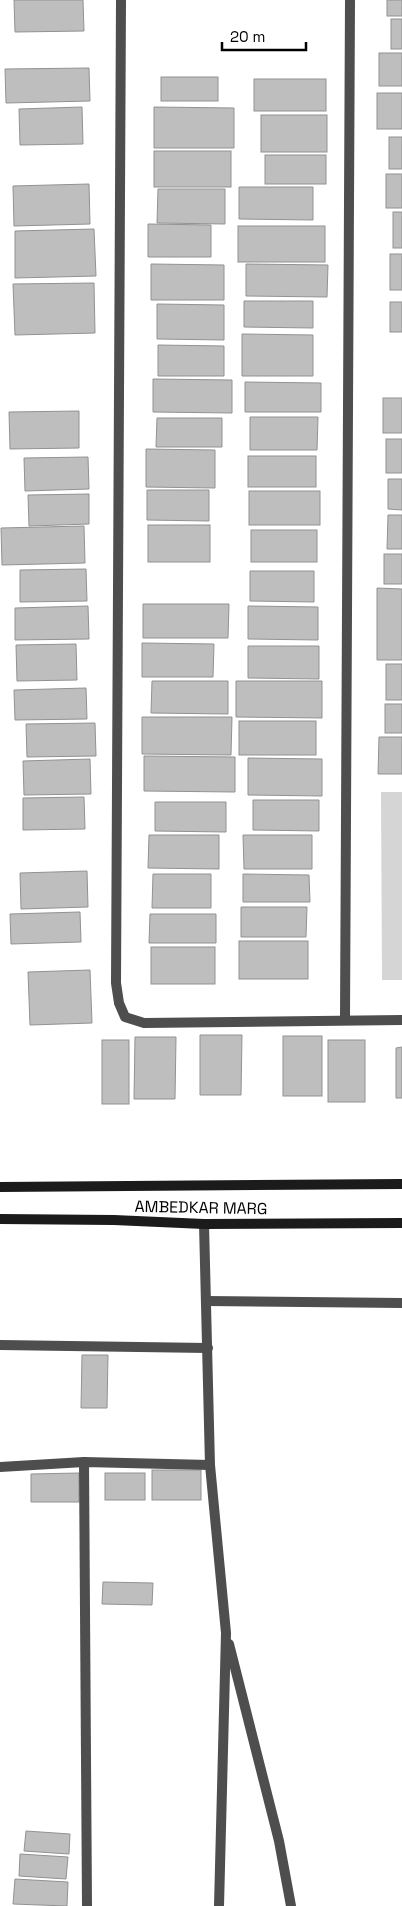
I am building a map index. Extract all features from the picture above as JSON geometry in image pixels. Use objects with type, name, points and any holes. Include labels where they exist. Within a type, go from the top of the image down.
[{"type":"street","points":[[120,0],[116,963],[118,1003],[125,1017],[144,1023],[402,1020]]},
{"type":"street","points":[[345,1020],[350,0]]},
{"type":"street","name":"AMBEDKAR MARG","points":[[0,1187],[402,1184]]},
{"type":"street","name":"AMBEDKAR MARG","points":[[0,1219],[114,1220],[204,1224],[402,1223]]},
{"type":"street","points":[[204,1224],[210,1465],[226,1633],[219,1906]]},
{"type":"street","points":[[206,1301],[402,1303]]},
{"type":"street","points":[[0,1345],[208,1348]]},
{"type":"street","points":[[0,1468],[84,1462],[210,1465]]},
{"type":"street","points":[[84,1462],[88,1906]]},
{"type":"street","points":[[226,1633],[279,1841],[291,1906]]},
{"type":"shaded area","points":[[381,792],[402,792],[402,980],[382,980]]},
{"type":"building","points":[[14,0],[83,0],[84,31],[15,32]]},
{"type":"building","points":[[387,0],[402,0],[402,16],[387,16]]},
{"type":"building","points":[[391,19],[402,19],[402,49],[391,49]]},
{"type":"building","points":[[379,53],[402,53],[402,86],[379,86]]},
{"type":"building","points":[[89,68],[90,101],[6,103],[5,69]]},
{"type":"building","points":[[161,77],[218,77],[218,101],[161,101]]},
{"type":"building","points":[[254,79],[326,79],[326,111],[254,111]]},
{"type":"building","points":[[377,93],[402,93],[402,129],[377,129]]},
{"type":"building","points":[[82,107],[83,144],[20,145],[19,109]]},
{"type":"building","points":[[154,107],[234,108],[234,148],[154,148]]},
{"type":"building","points":[[261,115],[327,115],[327,152],[261,152]]},
{"type":"building","points":[[389,137],[402,137],[402,169],[389,169]]},
{"type":"building","points":[[154,151],[231,151],[231,187],[154,187]]},
{"type":"building","points":[[265,155],[326,155],[326,184],[265,184]]},
{"type":"building","points":[[386,174],[402,174],[402,208],[386,208]]},
{"type":"building","points":[[89,184],[90,224],[14,226],[13,186]]},
{"type":"building","points":[[239,187],[313,187],[313,220],[239,219]]},
{"type":"building","points":[[158,189],[225,189],[225,224],[157,223]]},
{"type":"building","points":[[393,212],[402,212],[402,248],[393,248]]},
{"type":"building","points":[[148,224],[211,225],[211,257],[148,257]]},
{"type":"building","points":[[238,226],[325,226],[325,262],[238,262]]},
{"type":"building","points":[[94,229],[96,276],[15,278],[15,231]]},
{"type":"building","points":[[390,254],[402,254],[402,290],[390,290]]},
{"type":"building","points":[[151,264],[224,265],[224,300],[151,300]]},
{"type":"building","points":[[246,264],[328,265],[327,297],[246,296]]},
{"type":"building","points":[[94,283],[95,333],[15,335],[13,284]]},
{"type":"building","points":[[244,301],[313,301],[313,328],[244,327]]},
{"type":"building","points":[[390,302],[402,302],[402,332],[390,332]]},
{"type":"building","points":[[157,304],[224,305],[224,340],[157,339]]},
{"type":"building","points":[[242,334],[313,335],[313,376],[242,376]]},
{"type":"building","points":[[158,345],[224,346],[224,376],[158,376]]},
{"type":"building","points":[[153,379],[232,380],[232,413],[153,412]]},
{"type":"building","points":[[245,382],[321,383],[321,412],[245,412]]},
{"type":"building","points":[[383,398],[402,398],[402,433],[383,433]]},
{"type":"building","points":[[79,411],[79,448],[10,449],[9,412]]},
{"type":"building","points":[[250,417],[318,417],[317,450],[250,450]]},
{"type":"building","points":[[157,418],[222,418],[222,447],[156,447]]},
{"type":"building","points":[[386,439],[402,439],[402,473],[386,473]]},
{"type":"building","points":[[146,449],[215,450],[215,488],[146,487]]},
{"type":"building","points":[[248,456],[316,456],[316,487],[248,487]]},
{"type":"building","points":[[88,457],[89,489],[25,491],[24,458]]},
{"type":"building","points":[[388,479],[402,479],[402,510],[388,509]]},
{"type":"building","points":[[147,490],[209,490],[209,521],[147,520]]},
{"type":"building","points":[[249,491],[320,491],[320,525],[249,525]]},
{"type":"building","points":[[89,494],[89,524],[29,526],[28,495]]},
{"type":"building","points":[[388,515],[402,515],[402,549],[387,549]]},
{"type":"building","points":[[148,525],[210,525],[210,562],[148,562]]},
{"type":"building","points":[[84,526],[85,563],[2,565],[1,528]]},
{"type":"building","points":[[251,530],[317,530],[317,562],[251,562]]},
{"type":"building","points":[[384,554],[402,554],[402,584],[384,584]]},
{"type":"building","points":[[86,569],[87,601],[20,602],[20,570]]},
{"type":"building","points":[[250,571],[314,571],[314,602],[250,601]]},
{"type":"building","points":[[377,588],[402,589],[402,660],[377,660]]},
{"type":"building","points":[[143,604],[229,604],[228,638],[143,638]]},
{"type":"building","points":[[88,606],[89,639],[15,640],[15,608]]},
{"type":"building","points":[[248,606],[318,607],[318,640],[248,639]]},
{"type":"building","points":[[142,643],[214,644],[213,677],[142,677]]},
{"type":"building","points":[[76,644],[77,680],[17,681],[16,645]]},
{"type":"building","points":[[248,646],[319,646],[319,679],[248,678]]},
{"type":"building","points":[[386,664],[402,664],[402,700],[386,700]]},
{"type":"building","points":[[152,681],[228,681],[228,714],[151,713]]},
{"type":"building","points":[[236,681],[322,681],[322,718],[236,717]]},
{"type":"building","points":[[86,688],[87,719],[15,720],[14,690]]},
{"type":"building","points":[[385,704],[402,704],[402,733],[385,733]]},
{"type":"building","points":[[142,717],[232,717],[231,755],[142,754]]},
{"type":"building","points":[[239,721],[316,721],[316,755],[239,755]]},
{"type":"building","points":[[95,723],[96,756],[27,757],[26,724]]},
{"type":"building","points":[[379,737],[402,737],[402,774],[378,774]]},
{"type":"building","points":[[144,756],[235,757],[235,792],[144,791]]},
{"type":"building","points":[[248,758],[322,759],[322,796],[248,795]]},
{"type":"building","points":[[90,759],[91,794],[24,795],[23,761]]},
{"type":"building","points":[[84,797],[85,829],[23,830],[23,798]]},
{"type":"building","points":[[253,800],[319,800],[319,831],[253,830]]},
{"type":"building","points":[[155,802],[226,802],[226,832],[155,831]]},
{"type":"building","points":[[149,835],[219,835],[219,869],[148,868]]},
{"type":"building","points":[[243,835],[312,835],[312,869],[244,869]]},
{"type":"building","points":[[87,871],[88,907],[21,909],[20,873]]},
{"type":"building","points":[[153,874],[211,874],[211,908],[152,908]]},
{"type":"building","points":[[243,874],[309,875],[310,902],[243,902]]},
{"type":"building","points":[[241,907],[307,907],[306,937],[241,937]]},
{"type":"building","points":[[80,912],[81,942],[11,944],[10,914]]},
{"type":"building","points":[[150,914],[216,914],[216,943],[149,943]]},
{"type":"building","points":[[239,941],[308,941],[308,979],[239,979]]},
{"type":"building","points":[[151,947],[215,947],[215,984],[151,984]]},
{"type":"building","points":[[90,970],[92,1023],[30,1025],[28,972]]},
{"type":"building","points":[[200,1035],[242,1035],[241,1095],[200,1095]]},
{"type":"building","points":[[283,1036],[322,1036],[322,1096],[283,1096]]},
{"type":"building","points":[[135,1037],[176,1037],[175,1099],[134,1099]]},
{"type":"building","points":[[102,1040],[129,1040],[129,1104],[102,1104]]},
{"type":"building","points":[[328,1040],[365,1040],[365,1102],[328,1102]]},
{"type":"building","points":[[402,1047],[402,1098],[396,1098],[396,1048]]},
{"type":"building","points":[[82,1355],[108,1355],[107,1408],[81,1408]]},
{"type":"building","points":[[152,1470],[201,1470],[201,1500],[152,1500]]},
{"type":"building","points":[[79,1473],[79,1502],[31,1502],[31,1474]]},
{"type":"building","points":[[105,1473],[145,1473],[145,1500],[105,1500]]},
{"type":"building","points":[[103,1582],[153,1583],[152,1605],[102,1604]]},
{"type":"building","points":[[26,1831],[70,1834],[69,1854],[24,1851]]},
{"type":"building","points":[[20,1854],[68,1857],[66,1879],[19,1876]]},
{"type":"building","points":[[15,1879],[68,1882],[67,1906],[13,1904]]}]
